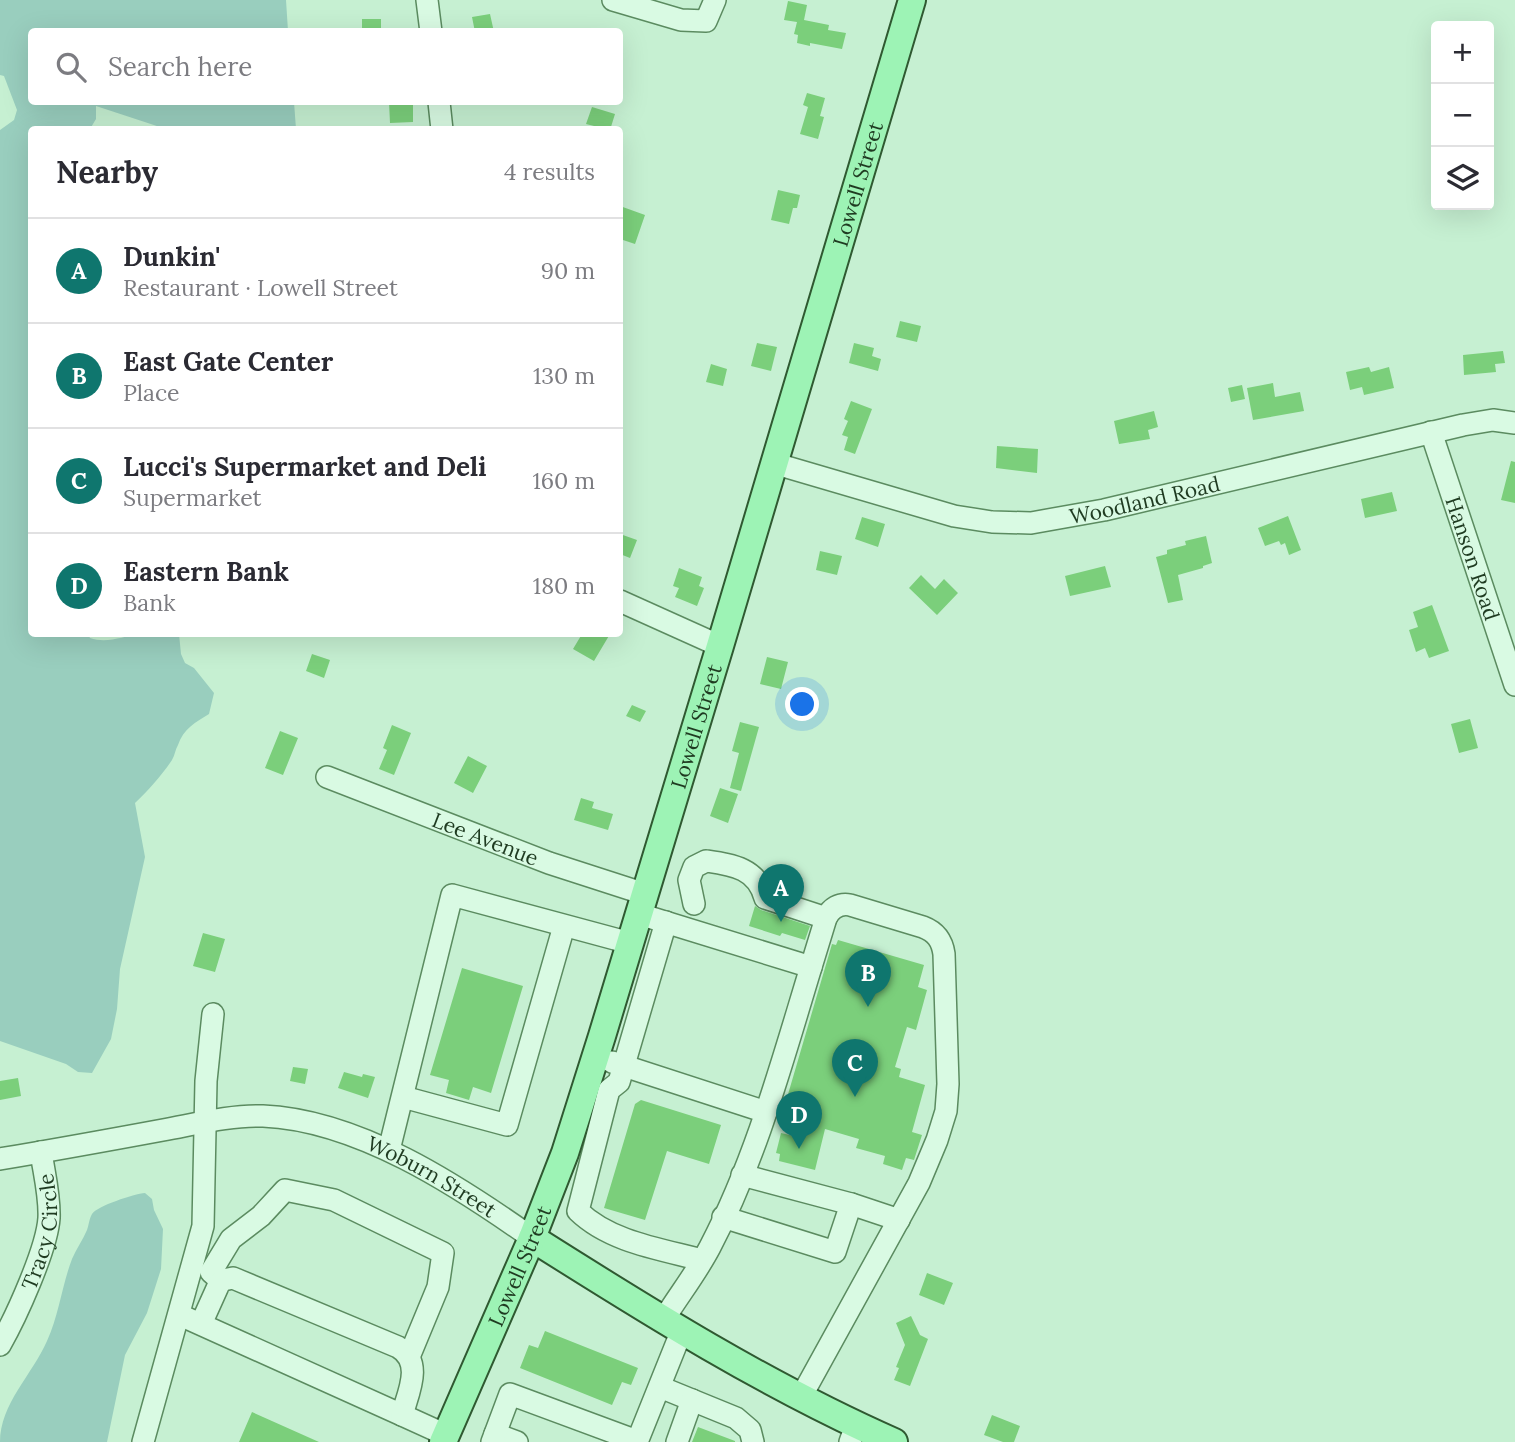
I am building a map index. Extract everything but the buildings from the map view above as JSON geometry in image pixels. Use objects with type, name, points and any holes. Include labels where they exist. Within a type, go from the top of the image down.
[{"type":"main road","name":"Lowell Street","points":[[445,1439],[532,1238],[565,1153],[598,1087],[596,1057],[912,0]]},
{"type":"main road","name":"Woburn Street","points":[[532,1238],[673,1325],[801,1397],[853,1434],[894,1442]]},
{"type":"street","points":[[427,0],[430,28]]},
{"type":"street","points":[[613,0],[681,20],[706,21],[715,0]]},
{"type":"street","points":[[439,105],[442,126]]},
{"type":"street","name":"Woodland Road","points":[[773,463],[954,516],[992,522],[1031,523],[1104,510],[1431,432],[1488,421],[1515,423]]},
{"type":"street","name":"Hanson Road","points":[[1431,432],[1515,685]]},
{"type":"street","points":[[623,602],[720,646]]},
{"type":"street","name":"Lee Avenue","points":[[327,777],[515,850],[642,904],[666,922],[811,967]]},
{"type":"street","points":[[694,904],[689,880],[694,867],[706,860],[748,871],[761,884],[765,898],[826,918]]},
{"type":"street","points":[[389,1150],[452,895],[630,943]]},
{"type":"street","points":[[517,1442],[494,1438],[510,1394],[637,1441],[660,1387],[673,1325],[742,1175],[766,1112],[826,918],[836,906],[850,905],[929,929],[938,937],[943,948],[948,1084],[946,1111],[919,1184],[801,1397]]},
{"type":"street","points":[[666,922],[619,1082],[598,1087],[578,1211],[592,1225],[637,1243],[702,1260]]},
{"type":"street","points":[[404,1097],[507,1125],[564,926]]},
{"type":"street","points":[[143,1442],[203,1226],[206,1081],[213,1014]]},
{"type":"street","points":[[596,1057],[766,1112]]},
{"type":"street","name":"Woburn Street","points":[[0,1159],[206,1122],[245,1117],[283,1118],[326,1128],[389,1150],[496,1213],[532,1238]]},
{"type":"street","name":"Tracy Circle","points":[[0,1345],[41,1252],[47,1229],[48,1204],[41,1152]]},
{"type":"street","points":[[742,1175],[851,1204],[899,1220]]},
{"type":"street","points":[[221,1281],[211,1272],[230,1239],[261,1216],[285,1190],[334,1200],[443,1253],[438,1287],[409,1357]]},
{"type":"street","points":[[723,1217],[835,1252],[851,1204]]},
{"type":"street","points":[[201,1324],[221,1281],[230,1278],[398,1347],[409,1357],[414,1371],[402,1415]]},
{"type":"street","points":[[180,1315],[402,1415],[445,1439]]},
{"type":"street","points":[[660,1387],[736,1418],[750,1430],[753,1442]]},
{"type":"street","points":[[677,1442],[692,1400]]},
{"type":"shaded area","points":[[0,0],[286,0],[288,28],[28,28],[28,105],[294,105],[296,126],[157,126],[96,106],[96,119],[92,126],[28,126],[28,637],[90,637],[103,640],[125,637],[179,637],[185,663],[194,668],[214,693],[209,714],[187,730],[168,766],[135,803],[145,857],[120,969],[117,1009],[111,1039],[92,1073],[78,1072],[66,1064],[0,1041],[0,130],[14,120],[17,110],[4,76],[0,75]]},
{"type":"shaded area","points":[[145,1193],[152,1199],[163,1229],[161,1269],[147,1313],[125,1355],[107,1442],[0,1442],[5,1415],[41,1354],[51,1331],[72,1259],[92,1214],[108,1204]]},
{"type":"place","name":"Dunkin'","points":[[781,922]]},
{"type":"place","name":"East Gate Center","points":[[868,1007]]},
{"type":"place","name":"Lucci's Supermarket and Deli","points":[[855,1097]]},
{"type":"place","name":"Eastern Bank","points":[[799,1149]]}]
